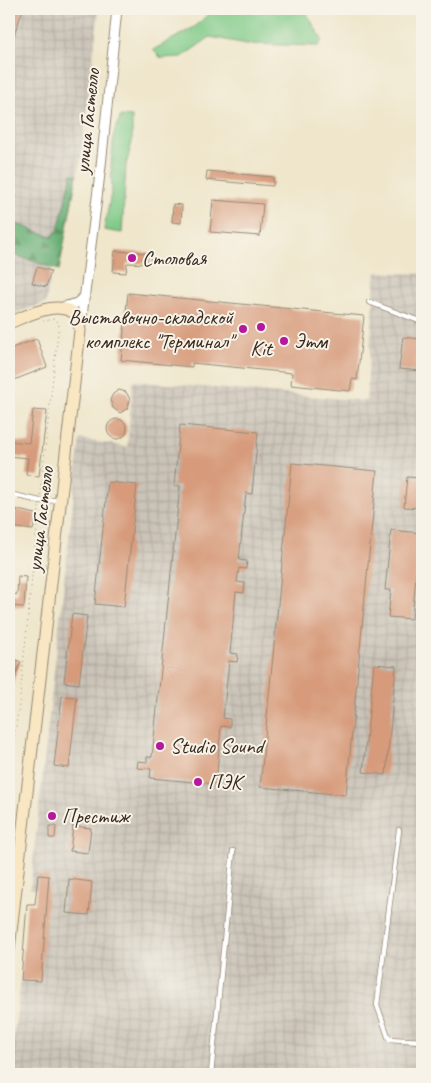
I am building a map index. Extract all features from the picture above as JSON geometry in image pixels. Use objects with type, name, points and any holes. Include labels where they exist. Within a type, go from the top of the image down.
[{"type":"main road","name":"улица Гастелло","points":[[9,941],[80,331],[78,316],[66,308],[58,308]]},
{"type":"main road","points":[[9,323],[36,313],[58,308]]},
{"type":"street","name":"улица Гастелло","points":[[80,331],[101,166],[117,9]]},
{"type":"street","points":[[58,308],[77,303],[85,296]]},
{"type":"lane","points":[[370,302],[422,322]]},
{"type":"lane","points":[[9,494],[40,501],[61,500]]},
{"type":"lane","points":[[399,830],[377,1005],[390,1039],[422,1041]]},
{"type":"lane","points":[[211,1074],[233,851]]},
{"type":"path","points":[[9,776],[20,697],[59,323],[54,319],[40,321]]},
{"type":"shaded area","points":[[9,9],[99,9],[81,156],[59,270],[52,268],[46,303],[9,315]]},
{"type":"shaded area","points":[[376,272],[422,274],[422,1074],[9,1074],[21,980],[41,981],[49,876],[38,875],[36,889],[30,889],[80,439],[127,447],[133,381],[366,401]]},
{"type":"green space","points":[[213,9],[305,10],[322,40],[318,46],[247,44],[210,37],[182,57],[161,58],[153,50],[196,26]]},
{"type":"green space","points":[[121,116],[132,117],[132,142],[126,165],[122,233],[104,230],[112,188],[111,165],[114,133]]},
{"type":"green space","points":[[72,174],[77,175],[59,270],[9,253],[9,221],[52,237],[58,230]]},
{"type":"building","points":[[9,9],[23,9],[10,47],[9,47]]},
{"type":"building","points":[[207,171],[273,177],[273,186],[206,180]]},
{"type":"building","points":[[213,200],[263,204],[260,236],[210,232]]},
{"type":"building","points":[[173,204],[182,205],[181,223],[172,222]]},
{"type":"building","name":"Столовая","points":[[115,251],[151,253],[150,264],[127,263],[126,273],[113,272]]},
{"type":"building","points":[[37,267],[51,271],[46,287],[32,283]]},
{"type":"building","name":"Выставочно-складской комплекс \"Терминал\"","points":[[128,293],[364,316],[357,380],[352,379],[350,391],[291,385],[292,373],[192,363],[192,367],[121,360]]},
{"type":"building","points":[[403,337],[422,339],[422,371],[399,369]]},
{"type":"building","points":[[37,339],[47,367],[9,382],[9,349]]},
{"type":"building","points":[[119,390],[126,392],[130,399],[128,408],[120,413],[113,408],[110,400],[113,394]]},
{"type":"building","points":[[33,410],[47,411],[39,476],[26,475],[28,458],[9,456],[9,441],[29,443]]},
{"type":"building","points":[[117,419],[124,422],[127,429],[124,436],[117,439],[110,436],[107,429],[110,422]]},
{"type":"building","points":[[180,425],[258,432],[252,494],[246,493],[239,560],[247,561],[246,569],[239,568],[237,582],[245,583],[244,593],[236,592],[230,653],[238,654],[237,662],[229,661],[223,718],[230,719],[230,727],[221,726],[216,784],[150,778],[151,769],[137,768],[138,761],[147,762],[147,757],[152,757],[180,486],[174,486]]},
{"type":"building","points":[[292,463],[377,471],[346,795],[260,787]]},
{"type":"building","points":[[407,477],[422,478],[422,508],[404,507]]},
{"type":"building","points":[[108,482],[137,485],[124,607],[95,604]]},
{"type":"building","points":[[9,508],[36,514],[33,530],[9,527]]},
{"type":"building","points":[[391,530],[420,533],[412,619],[388,617],[391,590],[385,590]]},
{"type":"building","points":[[18,576],[26,577],[24,607],[9,606],[9,592],[17,595]]},
{"type":"building","points":[[72,614],[87,616],[79,684],[64,682]]},
{"type":"building","points":[[12,658],[21,662],[9,691],[9,661],[11,662]]},
{"type":"building","points":[[374,664],[396,666],[386,775],[363,772]]},
{"type":"building","points":[[62,696],[77,697],[69,768],[54,766]]},
{"type":"building","points":[[49,826],[56,826],[55,838],[49,838]]},
{"type":"building","points":[[73,826],[91,828],[88,853],[70,851]]},
{"type":"building","points":[[38,875],[49,876],[41,981],[21,980],[27,904],[35,904]]},
{"type":"building","points":[[69,879],[92,882],[89,915],[66,913]]},
{"type":"place","name":"Столовая","points":[[132,258]]},
{"type":"place","name":"Kit","points":[[261,327]]},
{"type":"place","name":"Выставочно-складской комплекс \"Терминал\"","points":[[243,329]]},
{"type":"place","name":"Этм","points":[[284,341]]},
{"type":"place","name":"Studio Sound","points":[[160,746]]},
{"type":"place","name":"ПЭК","points":[[198,782]]},
{"type":"place","name":"Престиж","points":[[52,816]]}]
